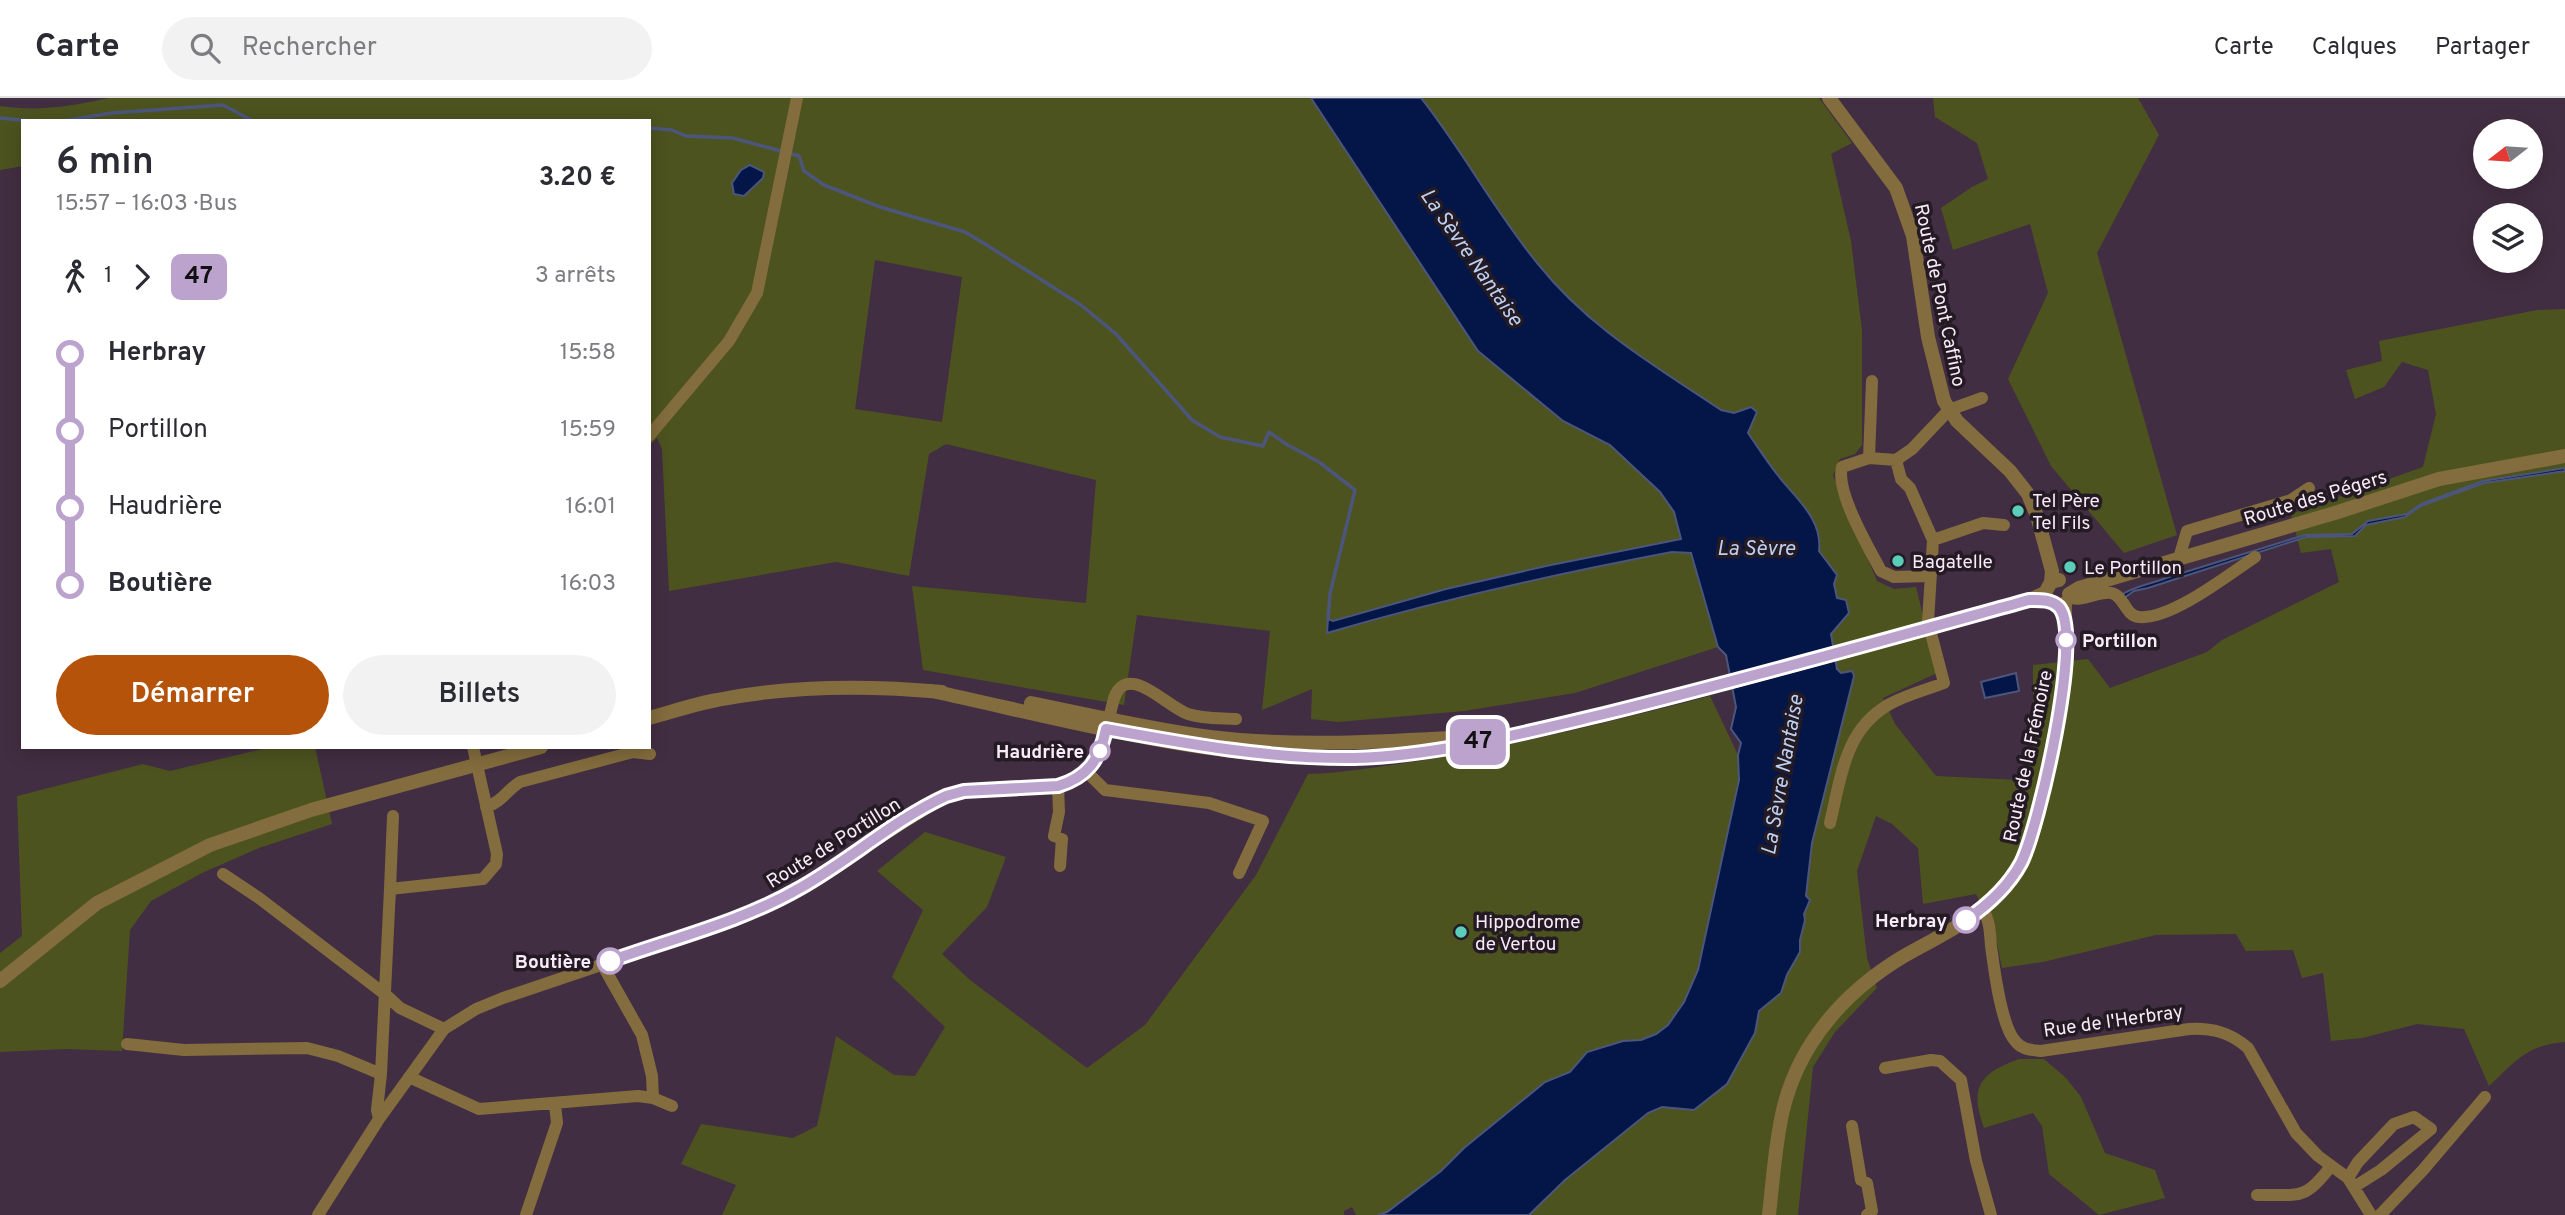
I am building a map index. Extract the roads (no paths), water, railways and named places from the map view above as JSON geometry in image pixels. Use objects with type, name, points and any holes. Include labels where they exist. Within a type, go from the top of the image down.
[{"type":"street","points":[[651,434],[729,341],[757,293],[797,98]]},
{"type":"street","name":"Route de Pont Caffino","points":[[1829,98],[1896,187],[1906,212],[1913,236],[1937,379],[1949,410],[1957,421],[2010,471],[2028,494],[2060,593]]},
{"type":"street","points":[[1869,458],[1872,381]]},
{"type":"street","points":[[1929,576],[1894,577],[1881,571],[1846,495],[1840,474],[1842,467],[1869,458],[1896,460],[1912,449],[1949,410],[1982,398]]},
{"type":"street","name":"Route des Pégers","points":[[1506,735],[1574,721],[1715,685],[2060,593],[2438,480],[2565,456]]},
{"type":"street","points":[[1830,823],[1848,749],[1867,721],[1889,704],[1944,682],[1929,627],[1929,576],[1933,540],[1910,488],[1901,479],[1896,460]]},
{"type":"street","points":[[2179,558],[2187,531],[2291,500],[2309,488]]},
{"type":"street","points":[[1933,540],[1983,523],[2004,525]]},
{"type":"street","points":[[2060,593],[2074,600],[2110,593],[2116,595],[2130,613],[2139,617],[2165,612],[2189,601],[2255,557]]},
{"type":"street","name":"Route de la Frémoire","points":[[1769,1215],[1783,1108],[1812,1038],[1845,1000],[1869,980],[1895,961],[1982,909],[2011,880],[2032,836],[2064,690],[2067,653],[2060,593]]},
{"type":"street","points":[[1236,719],[1187,713],[1164,702],[1138,684],[1122,685],[1116,693],[1101,748],[1087,772],[1105,790],[1209,803],[1263,821],[1239,873]]},
{"type":"street","points":[[651,717],[716,700],[789,689],[858,685],[1009,699],[1232,751],[1354,758],[1429,752],[1506,735]]},
{"type":"street","points":[[1108,724],[1208,736],[1294,741],[1410,740],[1506,735]]},
{"type":"street","points":[[390,889],[483,880],[496,864],[497,854],[473,749]]},
{"type":"street","points":[[0,981],[97,903],[210,845],[312,810],[533,749]]},
{"type":"street","points":[[486,807],[501,802],[509,789],[520,782],[633,752],[650,754]]},
{"type":"street","name":"Route de Portillon","points":[[318,1215],[379,1119],[444,1030],[476,1009],[734,920],[766,906],[802,887],[946,796],[964,791],[1058,786],[1072,782],[1087,772]]},
{"type":"street","points":[[1058,786],[1059,812],[1054,836],[1062,839],[1060,866]]},
{"type":"street","points":[[379,1119],[377,1110],[386,995],[393,816]]},
{"type":"street","points":[[223,874],[259,898],[400,1008],[444,1030]]},
{"type":"street","name":"Rue de l'Herbray","points":[[1982,909],[1987,915],[1994,971],[2007,1026],[2014,1041],[2023,1049],[2041,1051],[2189,1029],[2208,1028],[2225,1033],[2248,1048],[2296,1133],[2318,1156],[2351,1182],[2371,1215]]},
{"type":"street","points":[[602,964],[642,1035],[652,1076],[653,1098]]},
{"type":"street","points":[[127,1044],[184,1050],[307,1048],[338,1056],[381,1074]]},
{"type":"street","points":[[1885,1068],[1931,1060],[1940,1061],[1961,1080],[1976,1161],[1991,1215]]},
{"type":"street","points":[[409,1077],[478,1109],[638,1096],[653,1098],[672,1106]]},
{"type":"street","points":[[2381,1215],[2485,1097]]},
{"type":"street","points":[[526,1215],[557,1123],[555,1104]]},
{"type":"street","points":[[2414,1117],[2431,1129],[2381,1170],[2351,1182],[2358,1162],[2394,1125],[2414,1117]]},
{"type":"street","points":[[1852,1126],[1860,1180],[1867,1183],[1869,1192],[1872,1210],[1867,1215]]},
{"type":"street","points":[[2257,1195],[2303,1194],[2310,1191],[2331,1166]]},
{"type":"water","points":[[1311,98],[1421,98],[1522,244],[1558,287],[1579,307],[1647,361],[1721,410],[1734,413],[1751,407],[1757,412],[1748,433],[1812,518],[1819,539],[1819,551],[1837,575],[1834,584],[1837,598],[1846,600],[1849,613],[1831,634],[1837,669],[1841,673],[1852,671],[1854,676],[1812,843],[1806,896],[1810,900],[1804,914],[1800,952],[1787,975],[1781,993],[1759,1011],[1755,1033],[1727,1084],[1694,1110],[1662,1107],[1648,1113],[1565,1180],[1529,1215],[1378,1215],[1387,1212],[1441,1171],[1464,1148],[1545,1082],[1570,1072],[1587,1052],[1656,1034],[1668,1025],[1684,1002],[1698,970],[1739,780],[1738,755],[1741,743],[1731,729],[1736,707],[1726,655],[1718,647],[1691,553],[1672,552],[1541,579],[1327,633],[1328,619],[1333,621],[1446,589],[1546,566],[1681,539],[1674,512],[1660,492],[1610,445],[1563,421],[1478,351]]},
{"type":"water","points":[[750,165],[764,172],[763,178],[744,196],[734,194],[732,183],[741,170]]},
{"type":"water","points":[[2565,468],[2565,471],[2484,483],[2421,506],[2405,517],[2366,525],[2355,536],[2306,537],[2134,591],[2124,598],[2121,595],[2137,587],[2305,535],[2352,534],[2368,521],[2407,514],[2421,504],[2483,481]]},
{"type":"water","points":[[2016,673],[2019,691],[1985,698],[1981,682]]},
{"type":"waterway","points":[[74,119],[112,113],[223,105],[249,119]]},
{"type":"waterway","points":[[0,118],[21,120]]},
{"type":"waterway","points":[[651,128],[672,130],[686,136],[733,138],[799,156],[804,171],[824,185],[880,207],[965,232],[1081,305],[1116,334],[1192,420],[1220,437],[1263,446],[1269,432],[1319,462],[1355,490],[1330,594],[1328,619]]},
{"type":"place","name":"Tel Père Tel Fils","points":[[2018,511]]},
{"type":"place","name":"Bagatelle","points":[[1898,561]]},
{"type":"place","name":"Le Portillon","points":[[2070,567]]},
{"type":"place","name":"Portillon","points":[[2066,640]]},
{"type":"place","name":"Haudrière","points":[[1100,751]]},
{"type":"place","name":"Herbray","points":[[1966,920]]},
{"type":"place","name":"Hippodrome de Vertou","points":[[1461,932]]},
{"type":"place","name":"Boutière","points":[[610,961]]},
{"type":"water label","name":"La Sèvre Nantaise","points":[[1472,257]]},
{"type":"water label","name":"La Sèvre","points":[[1756,548]]},
{"type":"water label","name":"La Sèvre Nantaise","points":[[1782,775]]}]
